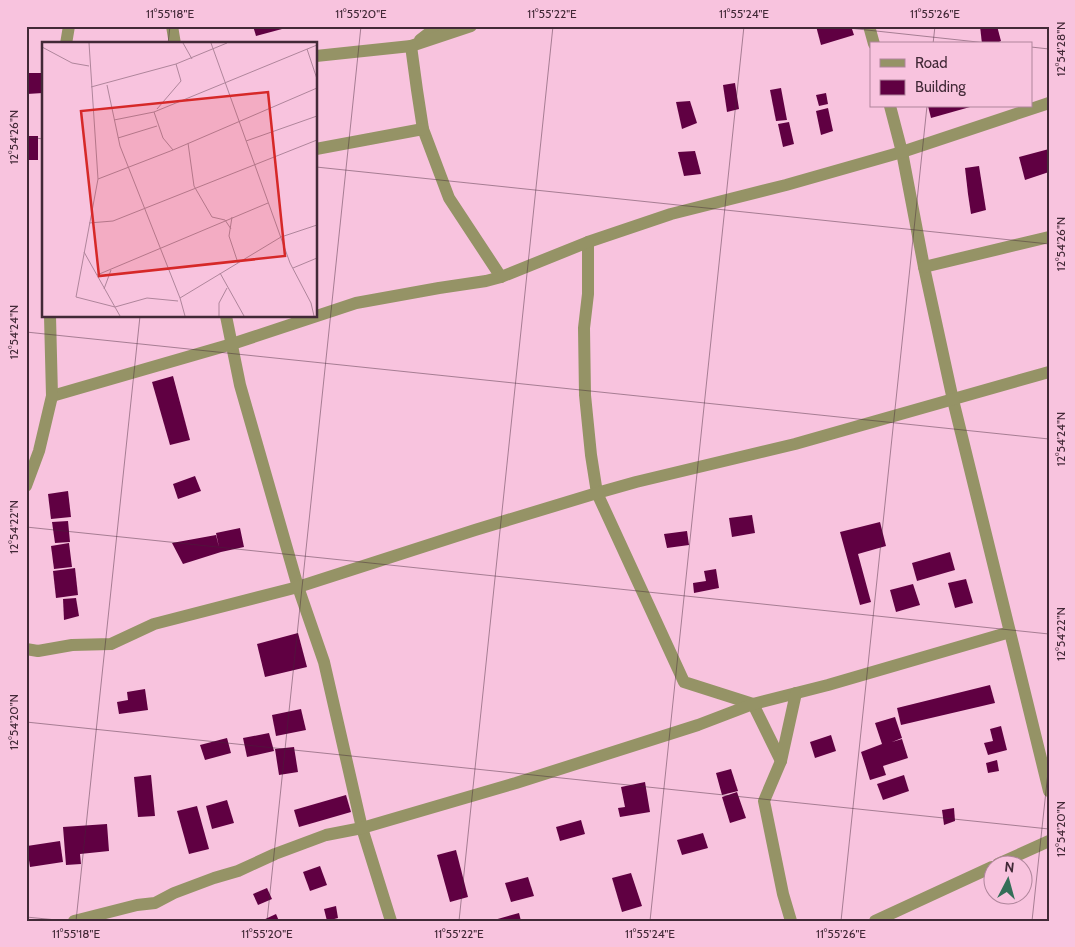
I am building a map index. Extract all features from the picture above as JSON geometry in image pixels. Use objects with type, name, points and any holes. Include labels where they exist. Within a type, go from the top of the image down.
[{"type":"street","points":[[66,42],[69,26]]},
{"type":"street","points":[[172,26],[175,42]]},
{"type":"street","points":[[411,46],[438,26]]},
{"type":"street","points":[[318,56],[411,46],[471,26]]},
{"type":"street","points":[[869,26],[873,42]]},
{"type":"street","points":[[411,46],[423,129],[449,198],[502,277]]},
{"type":"street","points":[[318,316],[356,303],[502,277],[588,242],[671,214],[786,186],[902,152],[1049,103]]},
{"type":"street","points":[[891,108],[902,152],[924,267],[953,400],[1049,791]]},
{"type":"street","points":[[318,149],[423,129]]},
{"type":"street","points":[[924,267],[1049,237]]},
{"type":"street","points":[[588,242],[588,294],[584,328],[585,385],[591,455],[597,493],[684,682],[753,704],[781,762]]},
{"type":"street","points":[[26,486],[39,451],[52,396],[50,318]]},
{"type":"street","points":[[226,318],[240,385],[298,587],[324,662],[362,828],[391,921]]},
{"type":"street","points":[[52,396],[232,344],[311,318]]},
{"type":"street","points":[[26,649],[38,651],[72,645],[112,644],[154,624],[298,587],[597,493],[795,444],[1049,372]]},
{"type":"street","points":[[74,921],[137,905],[155,903],[174,893],[238,871],[275,854],[326,835],[362,828],[544,774],[698,725],[753,704],[1010,632]]},
{"type":"street","points":[[791,921],[783,894],[764,801],[781,762],[796,693]]},
{"type":"street","points":[[1020,854],[1049,841]]},
{"type":"street","points":[[875,921],[982,872]]},
{"type":"building","points":[[253,26],[281,26],[282,29],[256,36]]},
{"type":"building","points":[[816,26],[851,26],[854,35],[821,45]]},
{"type":"building","points":[[980,26],[997,26],[1001,41],[982,42]]},
{"type":"building","points":[[26,73],[42,73],[42,93],[27,94]]},
{"type":"building","points":[[735,83],[739,109],[727,112],[723,85]]},
{"type":"building","points":[[781,88],[787,120],[776,121],[770,90]]},
{"type":"building","points":[[826,93],[828,104],[819,106],[816,95]]},
{"type":"building","points":[[690,101],[697,123],[682,129],[676,102]]},
{"type":"building","points":[[828,108],[833,131],[821,135],[816,111]]},
{"type":"building","points":[[928,108],[966,108],[931,118]]},
{"type":"building","points":[[789,122],[794,144],[783,147],[778,124]]},
{"type":"building","points":[[26,136],[38,136],[38,160],[26,160]]},
{"type":"building","points":[[1049,149],[1049,172],[1025,180],[1019,157]]},
{"type":"building","points":[[695,151],[701,174],[684,176],[678,152]]},
{"type":"building","points":[[979,166],[986,210],[971,214],[965,168]]},
{"type":"building","points":[[173,376],[190,440],[170,445],[152,382]]},
{"type":"building","points":[[195,476],[201,491],[178,499],[173,484]]},
{"type":"building","points":[[68,491],[71,517],[51,519],[48,494]]},
{"type":"building","points":[[752,515],[755,533],[732,537],[729,518]]},
{"type":"building","points":[[68,521],[70,542],[55,543],[52,522]]},
{"type":"building","points":[[880,522],[886,546],[858,554],[871,602],[860,605],[840,532]]},
{"type":"building","points":[[240,528],[244,547],[183,564],[172,543],[216,535],[219,547],[216,533]]},
{"type":"building","points":[[687,531],[689,545],[667,548],[664,534]]},
{"type":"building","points":[[69,543],[72,567],[54,569],[51,546]]},
{"type":"building","points":[[950,552],[955,570],[917,581],[912,563]]},
{"type":"building","points":[[75,568],[78,595],[56,598],[53,571]]},
{"type":"building","points":[[716,569],[719,588],[694,593],[693,583],[706,581],[704,571]]},
{"type":"building","points":[[966,579],[973,603],[955,608],[948,583]]},
{"type":"building","points":[[913,584],[920,605],[896,612],[890,590]]},
{"type":"building","points":[[76,598],[79,616],[64,620],[63,599]]},
{"type":"building","points":[[298,633],[307,667],[265,677],[257,644]]},
{"type":"building","points":[[990,685],[995,703],[901,725],[897,708]]},
{"type":"building","points":[[145,689],[148,710],[119,714],[117,702],[128,700],[127,692]]},
{"type":"building","points":[[301,709],[306,730],[276,736],[272,715]]},
{"type":"building","points":[[895,717],[902,738],[892,742],[902,739],[908,758],[883,766],[886,775],[870,780],[861,752],[882,744],[875,723]]},
{"type":"building","points":[[1001,726],[1007,750],[988,755],[984,743],[993,741],[990,729]]},
{"type":"building","points":[[269,733],[274,751],[247,757],[243,738]]},
{"type":"building","points":[[831,735],[836,751],[815,758],[810,742]]},
{"type":"building","points":[[227,738],[231,753],[205,760],[200,745]]},
{"type":"building","points":[[294,747],[298,772],[279,775],[275,749]]},
{"type":"building","points":[[997,760],[999,771],[988,773],[986,763]]},
{"type":"building","points":[[731,769],[738,791],[722,795],[716,773]]},
{"type":"building","points":[[151,775],[155,816],[138,817],[134,777]]},
{"type":"building","points":[[904,775],[909,791],[883,800],[877,784]]},
{"type":"building","points":[[645,782],[650,812],[620,817],[618,808],[625,807],[621,787]]},
{"type":"building","points":[[737,792],[746,818],[730,823],[722,797]]},
{"type":"building","points":[[346,795],[351,812],[299,827],[294,810]]},
{"type":"building","points":[[227,800],[234,823],[212,829],[206,806]]},
{"type":"building","points":[[197,806],[209,849],[189,854],[177,811]]},
{"type":"building","points":[[954,808],[955,821],[944,825],[942,810]]},
{"type":"building","points":[[581,820],[585,834],[560,841],[556,827]]},
{"type":"building","points":[[107,824],[109,851],[80,854],[81,864],[66,865],[63,827]]},
{"type":"building","points":[[703,833],[708,848],[682,855],[677,840]]},
{"type":"building","points":[[60,841],[63,862],[30,867],[27,846]]},
{"type":"building","points":[[456,850],[468,897],[450,902],[437,855]]},
{"type":"building","points":[[320,866],[327,885],[310,891],[303,872]]},
{"type":"building","points":[[631,873],[642,906],[622,912],[612,878]]},
{"type":"building","points":[[528,877],[534,896],[511,902],[505,883]]},
{"type":"building","points":[[267,888],[272,899],[258,905],[253,894]]},
{"type":"building","points":[[336,906],[338,918],[327,921],[324,909]]},
{"type":"building","points":[[519,913],[521,921],[494,921],[494,920]]},
{"type":"building","points":[[276,914],[279,921],[261,921]]}]
